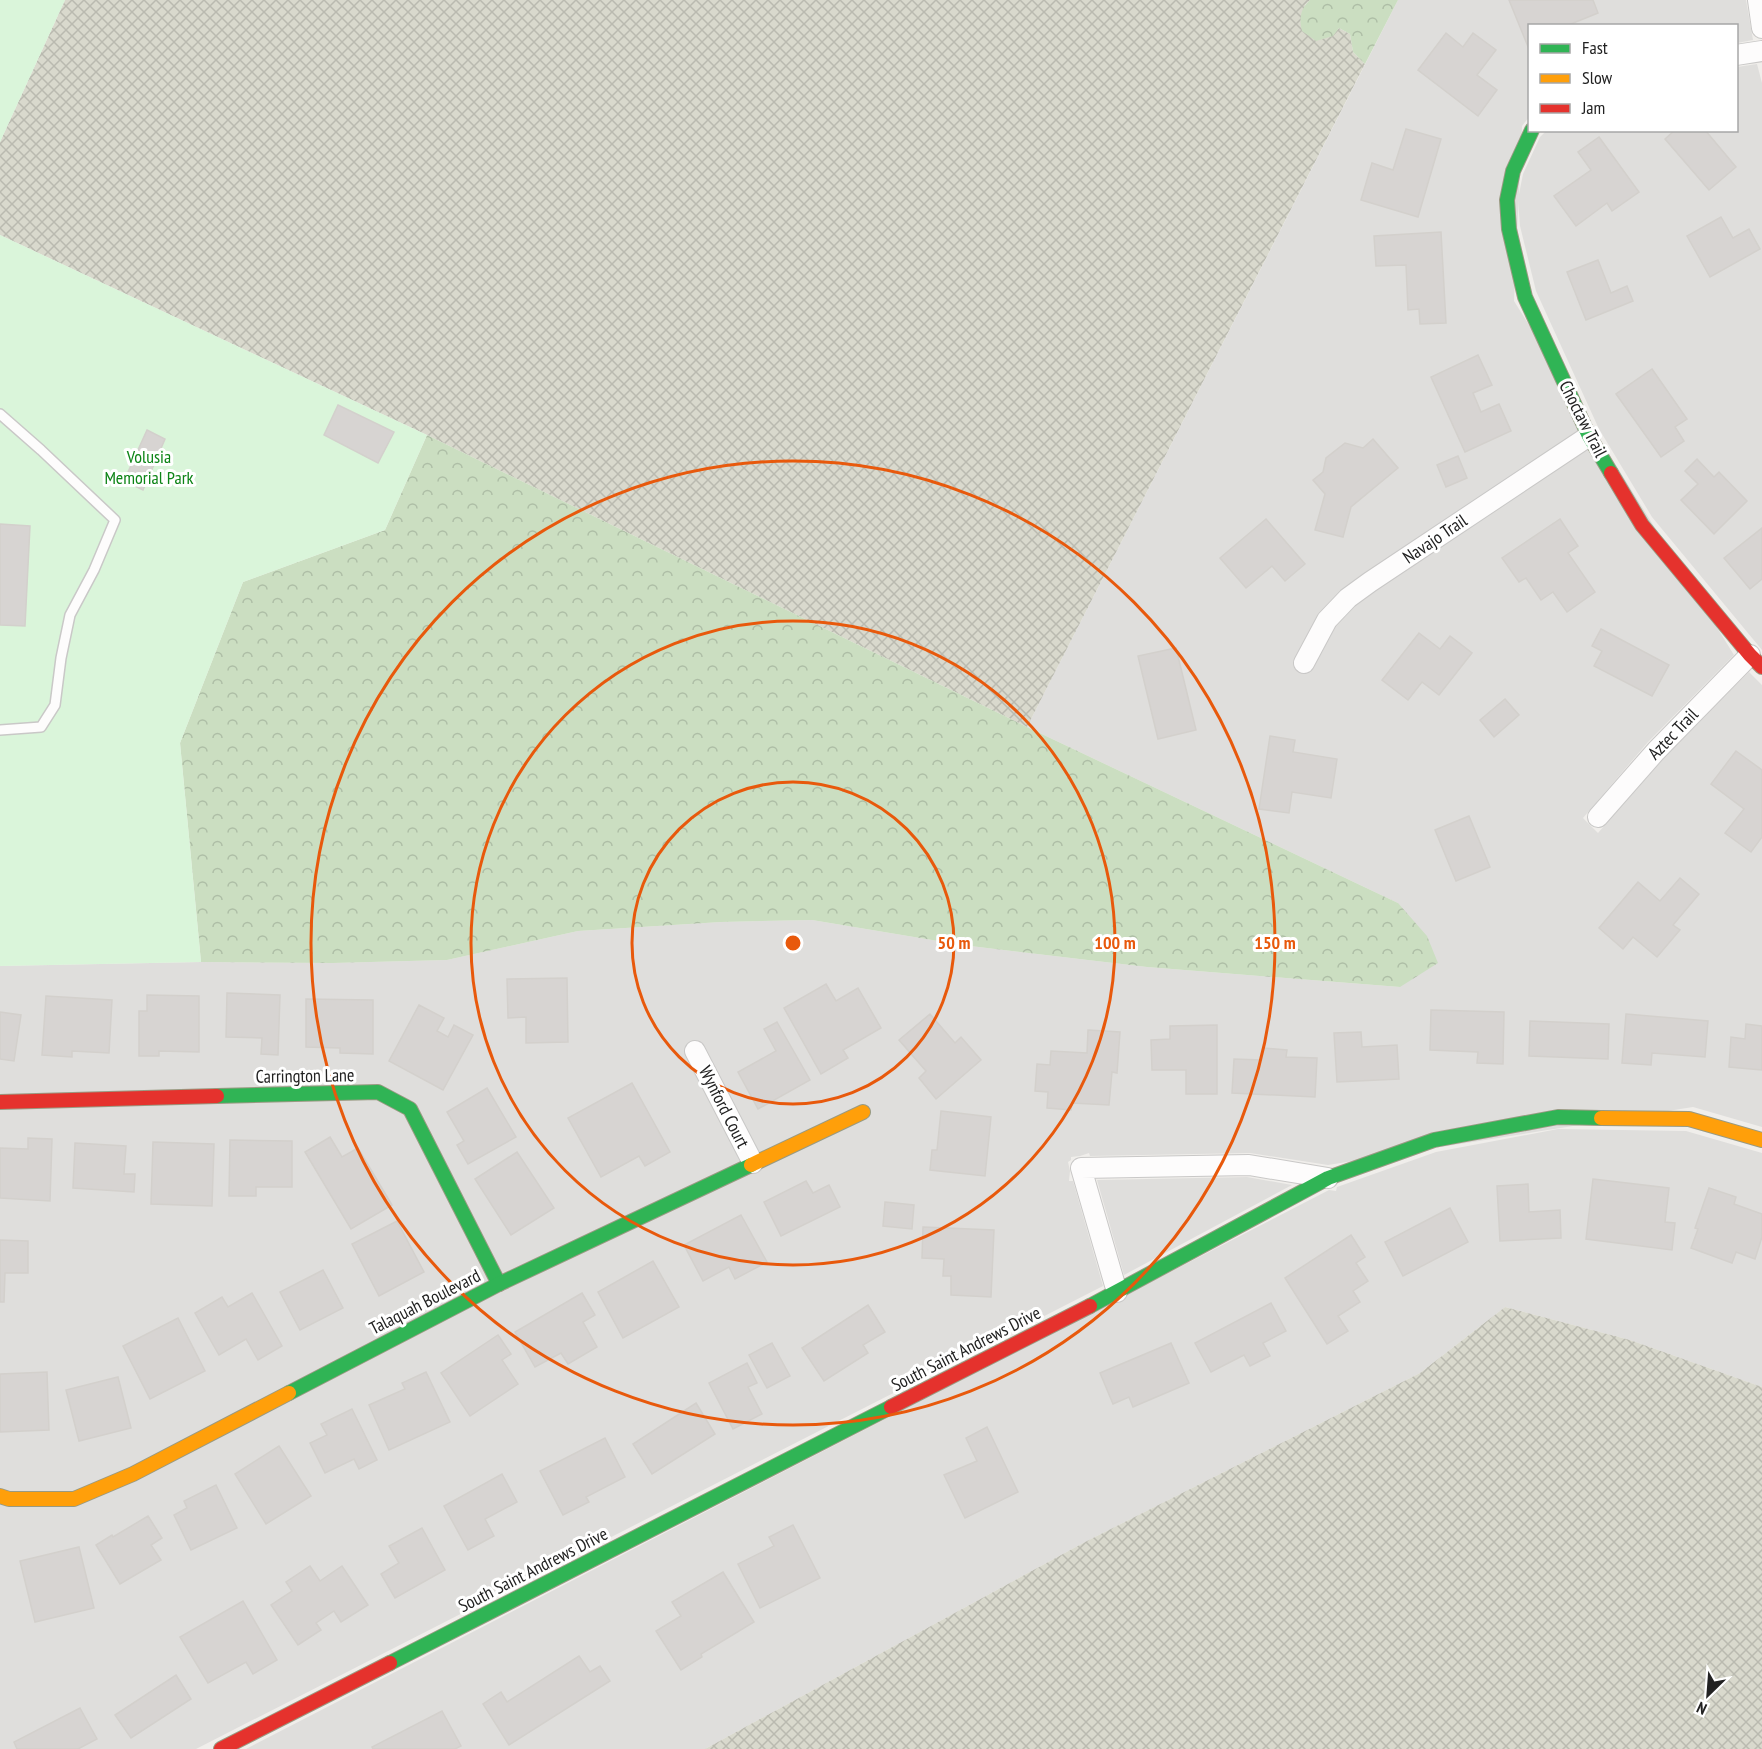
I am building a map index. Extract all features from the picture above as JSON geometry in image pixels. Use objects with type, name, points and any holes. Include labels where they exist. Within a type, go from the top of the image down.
[{"type":"street","points":[[1758,0],[1762,28]]},
{"type":"street","points":[[1738,55],[1762,51]]},
{"type":"street","name":"Choctaw Trail","points":[[1531,132],[1513,171],[1507,200],[1509,229],[1525,297],[1589,436],[1642,525],[1756,661]]},
{"type":"street","name":"Navajo Trail","points":[[1304,663],[1327,620],[1348,598],[1589,436]]},
{"type":"street","name":"Aztec Trail","points":[[1598,817],[1656,751],[1756,661]]},
{"type":"street","name":"Wynford Court","points":[[694,1051],[753,1163]]},
{"type":"street","name":"Carrington Lane","points":[[0,1102],[378,1092],[410,1109],[499,1284]]},
{"type":"street","name":"Talaquah Boulevard","points":[[0,1496],[9,1499],[74,1498],[123,1478],[499,1284],[863,1112]]},
{"type":"street","name":"South Saint Andrews Drive","points":[[221,1749],[1117,1292],[1328,1178],[1434,1140],[1558,1117],[1689,1119],[1762,1140]]},
{"type":"street","points":[[1117,1292],[1082,1168],[1249,1165],[1328,1178]]},
{"type":"lane","points":[[0,414],[115,520],[70,615],[61,658],[55,705],[41,728],[0,730]]},
{"type":"shaded area","points":[[65,0],[1310,0],[1305,5],[1332,36],[1339,28],[1350,34],[1353,52],[1365,64],[1027,727],[427,435],[0,235],[0,142]]},
{"type":"shaded area","points":[[1398,0],[1746,0],[1753,40],[1738,43],[1738,24],[1528,24],[1528,118],[1522,126],[1514,301],[1734,655],[1648,742],[1583,818],[1598,833],[1663,759],[1749,672],[1762,685],[1762,1127],[1693,1107],[1328,1165],[1250,1153],[1090,1156],[1089,1153],[1071,1157],[1068,1162],[1069,1181],[1073,1181],[1103,1286],[196,1749],[0,1749],[0,966],[447,960],[578,931],[721,922],[812,920],[962,945],[1147,967],[1400,987],[1398,903],[1027,727]]},
{"type":"shaded area","points":[[1757,64],[1762,83],[1762,650],[1652,517],[1599,429],[1536,291],[1520,226],[1518,199],[1523,174],[1540,137],[1545,132],[1738,132],[1738,67]]},
{"type":"shaded area","points":[[1558,1129],[1686,1131],[1762,1153],[1762,1387],[1630,1340],[1505,1307],[1420,1373],[1085,1542],[705,1749],[246,1749],[1329,1190],[1336,1191],[1337,1187],[1436,1152]]},
{"type":"shaded area","points":[[1247,1177],[1292,1185],[1124,1275],[1097,1180]]},
{"type":"shaded area","points":[[1505,1307],[1630,1340],[1762,1387],[1762,1749],[705,1749],[1085,1542],[1420,1373]]},
{"type":"green space","points":[[0,0],[65,0],[0,142]]},
{"type":"green space","points":[[1310,0],[1398,0],[1365,64],[1353,52],[1350,34],[1339,28],[1333,36],[1316,41],[1302,31],[1301,14]]},
{"type":"green space","name":"Volusia Memorial Park","points":[[0,235],[427,435],[385,530],[243,582],[180,743],[201,962],[0,966]]},
{"type":"green space","points":[[427,435],[1027,727],[1398,903],[1427,936],[1438,963],[1400,987],[1147,967],[962,945],[812,920],[721,922],[578,931],[447,960],[333,963],[201,962],[180,743],[243,582],[385,530]]},
{"type":"building","points":[[1509,0],[1593,0],[1598,13],[1571,24],[1528,24],[1528,47]]},
{"type":"building","points":[[1446,33],[1463,47],[1473,33],[1496,50],[1477,75],[1497,90],[1478,116],[1418,70]]},
{"type":"building","points":[[1406,129],[1441,139],[1418,217],[1361,200],[1372,163],[1393,170]]},
{"type":"building","points":[[1673,132],[1707,132],[1736,167],[1709,190],[1665,139]]},
{"type":"building","points":[[1599,137],[1639,192],[1612,211],[1607,203],[1576,226],[1554,196],[1591,170],[1578,152]]},
{"type":"building","points":[[1721,217],[1733,238],[1749,229],[1760,249],[1710,277],[1687,236]]},
{"type":"building","points":[[1441,232],[1446,323],[1420,324],[1419,309],[1408,310],[1406,265],[1376,266],[1374,236]]},
{"type":"building","points":[[1598,260],[1611,293],[1627,286],[1633,301],[1586,320],[1567,272]]},
{"type":"building","points":[[1478,355],[1492,385],[1473,393],[1481,412],[1499,404],[1511,431],[1465,452],[1431,377]]},
{"type":"building","points":[[1652,369],[1687,419],[1675,427],[1684,441],[1661,457],[1616,394]]},
{"type":"building","points":[[338,405],[394,432],[378,463],[324,435]]},
{"type":"building","points":[[147,430],[165,439],[143,490],[124,481]]},
{"type":"building","points":[[1373,439],[1398,468],[1351,507],[1343,537],[1315,530],[1325,494],[1313,480],[1323,472],[1326,458],[1345,443],[1363,448]]},
{"type":"building","points":[[1458,456],[1467,478],[1446,487],[1437,465]]},
{"type":"building","points":[[1697,459],[1714,477],[1719,472],[1747,501],[1714,534],[1681,500],[1698,484],[1685,471]]},
{"type":"building","points":[[1266,519],[1305,564],[1285,581],[1272,566],[1246,588],[1220,558]]},
{"type":"building","points":[[1560,519],[1578,546],[1568,553],[1595,592],[1567,612],[1553,592],[1541,600],[1526,578],[1519,582],[1502,558]]},
{"type":"building","points":[[0,524],[30,526],[25,626],[0,625]]},
{"type":"building","points":[[1762,528],[1762,579],[1750,589],[1724,558]]},
{"type":"building","points":[[1601,629],[1669,665],[1652,696],[1594,666],[1602,651],[1592,646]]},
{"type":"building","points":[[1419,633],[1440,649],[1450,636],[1472,653],[1439,695],[1422,682],[1408,700],[1382,680]]},
{"type":"building","points":[[1176,648],[1196,730],[1158,739],[1138,656]]},
{"type":"building","points":[[1505,699],[1519,715],[1494,737],[1480,720]]},
{"type":"building","points":[[1270,736],[1295,740],[1293,752],[1337,759],[1331,798],[1292,792],[1289,813],[1259,809]]},
{"type":"building","points":[[1736,751],[1762,770],[1762,837],[1751,852],[1725,833],[1744,809],[1711,784]]},
{"type":"building","points":[[1469,816],[1490,867],[1456,881],[1435,830]]},
{"type":"building","points":[[1680,878],[1699,894],[1673,925],[1680,930],[1657,957],[1633,937],[1623,949],[1599,928],[1638,882],[1660,901]]},
{"type":"building","points":[[567,978],[568,1042],[526,1043],[526,1017],[508,1018],[507,979]]},
{"type":"building","points":[[826,984],[836,1001],[858,988],[881,1028],[843,1050],[848,1058],[821,1074],[784,1008]]},
{"type":"building","points":[[227,993],[280,995],[278,1055],[261,1054],[262,1038],[226,1037]]},
{"type":"building","points":[[147,995],[199,996],[199,1052],[159,1051],[159,1056],[139,1056],[139,1011],[147,1011]]},
{"type":"building","points":[[46,996],[112,1000],[109,1053],[72,1051],[72,1057],[42,1055]]},
{"type":"building","points":[[306,999],[373,1000],[373,1054],[340,1053],[340,1048],[306,1047]]},
{"type":"building","points":[[419,1005],[444,1018],[437,1031],[448,1037],[454,1025],[473,1035],[443,1090],[389,1061]]},
{"type":"building","points":[[1431,1010],[1504,1012],[1503,1064],[1477,1063],[1478,1052],[1430,1050]]},
{"type":"building","points":[[0,1012],[21,1015],[14,1061],[0,1059]]},
{"type":"building","points":[[930,1014],[955,1043],[961,1037],[981,1060],[936,1099],[919,1078],[926,1071],[899,1040]]},
{"type":"building","points":[[1626,1014],[1708,1021],[1705,1057],[1652,1053],[1651,1065],[1622,1063]]},
{"type":"building","points":[[1530,1021],[1609,1024],[1608,1059],[1529,1056]]},
{"type":"building","points":[[777,1022],[810,1080],[758,1109],[738,1072],[776,1051],[764,1029]]},
{"type":"building","points":[[1746,1024],[1762,1026],[1762,1070],[1729,1067],[1731,1037],[1745,1039]]},
{"type":"building","points":[[1217,1025],[1217,1094],[1186,1094],[1186,1070],[1152,1070],[1151,1040],[1170,1039],[1170,1026]]},
{"type":"building","points":[[1088,1030],[1120,1032],[1117,1073],[1112,1072],[1109,1105],[1072,1103],[1071,1110],[1047,1108],[1048,1092],[1035,1091],[1037,1064],[1050,1065],[1051,1051],[1087,1053]]},
{"type":"building","points":[[1361,1032],[1362,1047],[1397,1045],[1399,1079],[1337,1082],[1334,1033]]},
{"type":"building","points":[[1263,1048],[1287,1050],[1286,1057],[1317,1058],[1315,1097],[1232,1093],[1234,1059],[1262,1060]]},
{"type":"building","points":[[632,1083],[670,1152],[645,1166],[639,1156],[601,1177],[568,1118]]},
{"type":"building","points":[[487,1088],[516,1137],[468,1164],[457,1145],[464,1141],[447,1112]]},
{"type":"building","points":[[941,1111],[991,1117],[985,1176],[930,1170],[932,1150],[937,1150]]},
{"type":"building","points":[[330,1137],[342,1157],[358,1148],[392,1205],[351,1229],[305,1152]]},
{"type":"building","points":[[28,1138],[52,1139],[50,1201],[0,1198],[0,1148],[28,1149]]},
{"type":"building","points":[[230,1140],[292,1141],[292,1187],[256,1187],[256,1196],[229,1196]]},
{"type":"building","points":[[153,1142],[214,1144],[212,1206],[151,1204]]},
{"type":"building","points":[[75,1143],[126,1146],[124,1174],[135,1174],[134,1192],[73,1188]]},
{"type":"building","points":[[517,1152],[554,1208],[511,1235],[475,1179]]},
{"type":"building","points":[[1593,1179],[1669,1188],[1665,1222],[1675,1223],[1672,1250],[1586,1239]]},
{"type":"building","points":[[806,1181],[813,1193],[829,1185],[840,1207],[781,1236],[764,1202]]},
{"type":"building","points":[[1528,1184],[1529,1212],[1560,1210],[1561,1238],[1500,1241],[1497,1186]]},
{"type":"building","points":[[1709,1188],[1736,1197],[1734,1204],[1762,1214],[1762,1237],[1755,1259],[1736,1252],[1732,1263],[1691,1248],[1698,1229],[1695,1228]]},
{"type":"building","points":[[885,1202],[914,1205],[912,1229],[883,1226]]},
{"type":"building","points":[[1450,1208],[1468,1242],[1403,1276],[1385,1242]]},
{"type":"building","points":[[741,1215],[767,1262],[735,1279],[729,1267],[703,1281],[684,1245]]},
{"type":"building","points":[[397,1221],[424,1272],[379,1296],[352,1244]]},
{"type":"building","points":[[923,1227],[994,1230],[991,1297],[951,1295],[951,1276],[943,1276],[944,1259],[922,1258]]},
{"type":"building","points":[[1351,1235],[1365,1257],[1356,1263],[1368,1281],[1353,1291],[1360,1302],[1338,1316],[1348,1331],[1327,1344],[1285,1278]]},
{"type":"building","points":[[0,1240],[28,1241],[28,1273],[5,1273],[4,1302],[0,1302]]},
{"type":"building","points":[[653,1261],[679,1307],[623,1338],[598,1292]]},
{"type":"building","points":[[323,1270],[343,1308],[300,1330],[280,1292]]},
{"type":"building","points":[[252,1293],[282,1346],[258,1360],[246,1339],[219,1355],[195,1313],[222,1297],[228,1307]]},
{"type":"building","points":[[582,1293],[595,1315],[583,1322],[597,1347],[568,1364],[561,1353],[535,1367],[515,1332]]},
{"type":"building","points":[[1271,1303],[1286,1331],[1263,1343],[1270,1356],[1250,1366],[1244,1355],[1211,1372],[1195,1343]]},
{"type":"building","points":[[868,1305],[885,1332],[863,1345],[868,1353],[824,1381],[802,1348]]},
{"type":"building","points":[[178,1318],[205,1371],[150,1399],[123,1346]]},
{"type":"building","points":[[498,1335],[511,1354],[502,1360],[518,1384],[470,1416],[441,1373]]},
{"type":"building","points":[[772,1343],[790,1376],[767,1388],[749,1355]]},
{"type":"building","points":[[1171,1343],[1189,1383],[1133,1407],[1129,1397],[1113,1404],[1100,1373]]},
{"type":"building","points":[[747,1363],[757,1383],[748,1387],[762,1414],[733,1429],[709,1383]]},
{"type":"building","points":[[47,1372],[49,1430],[0,1432],[0,1374]]},
{"type":"building","points":[[426,1372],[450,1422],[389,1450],[369,1405],[405,1389],[402,1383]]},
{"type":"building","points":[[118,1377],[131,1428],[79,1441],[66,1390]]},
{"type":"building","points":[[696,1403],[715,1434],[652,1474],[633,1444]]},
{"type":"building","points":[[352,1409],[377,1460],[359,1469],[354,1459],[325,1473],[310,1443],[327,1435],[321,1424]]},
{"type":"building","points":[[987,1427],[1018,1492],[965,1518],[944,1475],[977,1461],[966,1438]]},
{"type":"building","points":[[605,1438],[625,1477],[586,1497],[589,1502],[563,1515],[540,1471]]},
{"type":"building","points":[[279,1446],[311,1496],[266,1524],[235,1474]]},
{"type":"building","points":[[502,1474],[517,1502],[485,1519],[494,1536],[468,1550],[444,1506]]},
{"type":"building","points":[[216,1485],[237,1528],[191,1550],[174,1515],[187,1508],[184,1501]]},
{"type":"building","points":[[148,1516],[162,1538],[151,1545],[161,1560],[120,1584],[96,1545]]},
{"type":"building","points":[[793,1525],[820,1578],[760,1608],[738,1564],[774,1546],[769,1537]]},
{"type":"building","points":[[422,1528],[445,1570],[395,1598],[381,1574],[399,1563],[389,1546]]},
{"type":"building","points":[[79,1547],[94,1608],[35,1622],[20,1561]]},
{"type":"building","points":[[310,1566],[320,1581],[342,1566],[368,1605],[341,1622],[334,1611],[316,1623],[321,1630],[298,1645],[271,1605],[292,1591],[286,1582]]},
{"type":"building","points":[[723,1572],[754,1622],[701,1654],[702,1657],[681,1670],[656,1631],[681,1616],[672,1602]]},
{"type":"building","points":[[243,1601],[277,1660],[253,1674],[246,1662],[208,1683],[180,1637]]},
{"type":"building","points":[[579,1656],[590,1672],[600,1666],[610,1681],[509,1745],[483,1704],[501,1692],[507,1702]]},
{"type":"building","points":[[176,1675],[191,1699],[131,1738],[115,1715]]},
{"type":"building","points":[[80,1708],[97,1739],[78,1749],[17,1749],[14,1742]]},
{"type":"building","points":[[442,1711],[461,1746],[455,1749],[373,1749],[372,1747]]},
{"type":"traffic: fast","points":[[1531,132],[1513,171],[1507,200],[1509,229],[1525,297],[1589,436],[1611,473]]},
{"type":"traffic: fast","points":[[217,1096],[378,1092],[410,1109],[499,1284]]},
{"type":"traffic: fast","points":[[1090,1306],[1328,1178],[1434,1140],[1558,1117],[1601,1118]]},
{"type":"traffic: fast","points":[[289,1393],[499,1284],[751,1165]]},
{"type":"traffic: fast","points":[[390,1663],[891,1407]]},
{"type":"traffic: slow","points":[[751,1165],[863,1112]]},
{"type":"traffic: slow","points":[[1601,1118],[1689,1119],[1762,1140]]},
{"type":"traffic: slow","points":[[0,1496],[9,1499],[74,1499],[133,1474],[289,1393]]},
{"type":"traffic: jam","points":[[1611,473],[1642,525],[1762,667]]},
{"type":"traffic: jam","points":[[0,1102],[217,1096]]},
{"type":"traffic: jam","points":[[891,1407],[1090,1306]]},
{"type":"traffic: jam","points":[[221,1749],[390,1663]]}]
